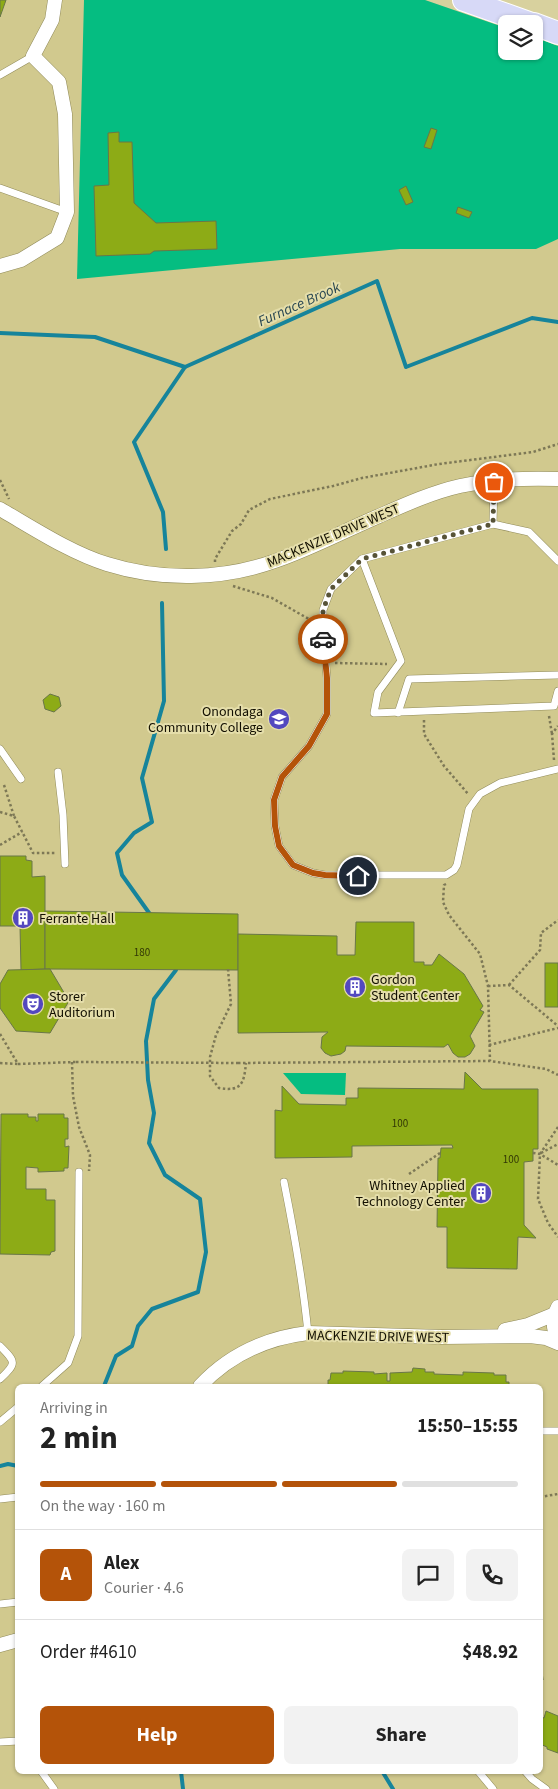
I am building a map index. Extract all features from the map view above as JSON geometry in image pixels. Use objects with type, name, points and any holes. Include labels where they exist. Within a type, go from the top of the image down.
[{"type":"main road","points":[[464,0],[503,6],[518,15]]},
{"type":"main road","points":[[543,28],[558,33]]},
{"type":"street","points":[[0,266],[21,260],[57,238],[67,212],[65,114],[59,82],[33,56],[52,20],[55,0]]},
{"type":"street","name":"MACKENZIE DRIVE WEST","points":[[0,509],[55,541],[106,564],[162,576],[217,574],[253,568],[276,561],[408,504],[460,486],[524,478],[558,479]]},
{"type":"street","points":[[556,1310],[553,1324],[558,1341]]},
{"type":"street","name":"MACKENZIE DRIVE WEST","points":[[481,1336],[528,1325],[556,1310]]},
{"type":"street","name":"MACKENZIE DRIVE WEST","points":[[202,1384],[221,1365],[246,1351],[266,1342],[308,1333],[442,1337],[530,1336],[558,1341]]},
{"type":"street","points":[[0,1645],[15,1641]]},
{"type":"lane","points":[[0,75],[33,56]]},
{"type":"lane","points":[[0,188],[67,212]]},
{"type":"lane","points":[[493,524],[494,482]]},
{"type":"lane","points":[[557,769],[500,783],[480,794],[469,809],[457,865],[454,870],[446,875],[325,875],[313,873],[293,865],[279,846],[275,826],[274,800],[282,777],[309,746],[327,714],[323,610],[331,589],[362,559],[493,524],[529,532],[558,561]]},
{"type":"lane","points":[[362,559],[401,661],[378,692],[374,713],[554,706],[558,691]]},
{"type":"lane","points":[[398,712],[409,679],[558,675]]},
{"type":"lane","points":[[0,749],[21,779]]},
{"type":"lane","points":[[58,772],[63,815],[65,864]]},
{"type":"lane","points":[[44,1384],[68,1363],[78,1336],[79,1172]]},
{"type":"lane","points":[[284,1182],[296,1239],[308,1333]]},
{"type":"lane","points":[[0,1346],[12,1358],[13,1364],[12,1368],[0,1379]]},
{"type":"lane","points":[[0,1422],[15,1410]]},
{"type":"lane","points":[[543,1431],[558,1431]]},
{"type":"lane","points":[[0,1499],[15,1497]]},
{"type":"lane","points":[[0,1604],[15,1602]]},
{"type":"lane","points":[[0,1742],[15,1741]]},
{"type":"lane","points":[[43,1774],[54,1789]]},
{"type":"lane","points":[[481,1774],[494,1789]]},
{"type":"lane","points":[[528,1774],[546,1789]]},
{"type":"path","points":[[217,574],[215,559],[232,531],[241,524],[249,510],[270,499],[362,478],[439,464],[533,452],[558,444]]},
{"type":"path","points":[[230,585],[272,598],[323,626]]},
{"type":"path","points":[[326,662],[382,665],[401,661]]},
{"type":"path","points":[[548,706],[557,769]]},
{"type":"path","points":[[424,711],[424,734],[444,766],[474,800]]},
{"type":"path","points":[[552,734],[558,726]]},
{"type":"path","points":[[4,785],[14,816],[33,853],[64,853]]},
{"type":"path","points":[[0,812],[14,816]]},
{"type":"path","points":[[0,845],[22,832]]},
{"type":"path","points":[[450,882],[444,885],[443,902],[449,915],[480,954],[488,986],[490,1061]]},
{"type":"path","points":[[509,985],[540,950],[541,934],[558,920]]},
{"type":"path","points":[[228,969],[232,1004],[216,1035],[210,1057],[210,1076],[218,1088],[228,1090],[238,1087],[245,1079],[246,1063]]},
{"type":"path","points":[[488,986],[509,985],[558,1027]]},
{"type":"path","points":[[489,1045],[558,1027]]},
{"type":"path","points":[[0,1034],[18,1064]]},
{"type":"path","points":[[0,1063],[490,1061],[546,1069],[558,1075]]},
{"type":"path","points":[[72,1062],[73,1096],[78,1127],[90,1155],[88,1178],[79,1185]]},
{"type":"path","points":[[558,1127],[540,1154],[538,1199],[548,1223],[558,1237]]},
{"type":"path","points":[[540,1154],[558,1144]]},
{"type":"path","points":[[409,1174],[440,1153]]},
{"type":"path","points":[[532,1153],[540,1154],[558,1165]]},
{"type":"path","points":[[543,1496],[558,1494]]},
{"type":"shaded area","name":"Onondaga Community College","points":[[0,0],[425,0],[498,25],[498,60],[543,60],[543,40],[558,46],[558,1789],[0,1789]]},
{"type":"green space","points":[[84,0],[425,0],[498,25],[498,60],[543,60],[543,40],[558,46],[558,239],[536,249],[400,249],[77,279]]},
{"type":"green space","points":[[283,1073],[346,1073],[345,1095],[301,1094]]},
{"type":"building","points":[[0,0],[6,0],[0,17]]},
{"type":"building","points":[[431,128],[437,130],[431,149],[424,147]]},
{"type":"building","points":[[119,132],[119,142],[132,142],[134,203],[156,223],[216,221],[217,249],[154,251],[150,254],[96,256],[94,186],[109,185],[108,133]]},
{"type":"building","points":[[406,186],[413,202],[406,205],[399,190]]},
{"type":"building","points":[[458,207],[472,212],[469,218],[456,213]]},
{"type":"building","points":[[50,694],[59,697],[61,706],[54,712],[45,709],[43,700]]},
{"type":"building","name":"Ferrante Hall","points":[[0,856],[26,856],[26,860],[32,861],[32,877],[45,876],[45,969],[21,970],[20,926],[0,926]]},
{"type":"building","points":[[45,911],[238,914],[238,970],[45,969]]},
{"type":"building","name":"Gordon Student Center","points":[[356,922],[414,922],[414,962],[424,962],[424,965],[432,965],[439,954],[464,974],[483,1006],[480,1010],[484,1012],[470,1036],[475,1046],[470,1054],[465,1057],[458,1057],[453,1053],[448,1044],[444,1047],[346,1046],[345,1051],[341,1054],[331,1056],[321,1048],[322,1037],[328,1032],[238,1033],[238,934],[337,936],[337,955],[355,955]]},
{"type":"building","points":[[545,963],[558,963],[558,1007],[545,1007]]},
{"type":"building","name":"Storer Auditorium","points":[[50,969],[69,1001],[50,1033],[16,1031],[0,1008],[0,984],[8,970]]},
{"type":"building","name":"Whitney Applied Technology Center","points":[[465,1072],[482,1089],[538,1089],[538,1149],[533,1149],[533,1161],[524,1162],[524,1225],[536,1238],[518,1237],[517,1269],[447,1268],[447,1227],[437,1227],[438,1158],[440,1158],[441,1148],[453,1148],[452,1145],[352,1146],[352,1157],[275,1158],[275,1110],[282,1111],[282,1086],[299,1104],[346,1105],[346,1098],[358,1098],[358,1088],[464,1089]]},
{"type":"building","points":[[1,1114],[28,1114],[28,1117],[36,1117],[36,1121],[38,1121],[38,1114],[64,1114],[64,1118],[68,1118],[68,1139],[65,1139],[65,1147],[69,1146],[68,1168],[64,1168],[64,1171],[38,1172],[38,1168],[26,1167],[26,1189],[46,1189],[46,1200],[55,1200],[55,1251],[51,1252],[50,1255],[0,1254]]},
{"type":"building","points":[[413,1368],[425,1369],[425,1372],[434,1372],[434,1374],[463,1375],[463,1372],[494,1373],[494,1375],[506,1375],[506,1382],[509,1382],[509,1384],[328,1384],[331,1373],[343,1373],[343,1371],[374,1372],[374,1374],[387,1373],[387,1381],[390,1381],[390,1373],[412,1372]]},
{"type":"building","points":[[546,1711],[558,1716],[558,1753],[543,1745]]},
{"type":"waterway","name":"Furnace Brook","points":[[166,549],[163,512],[134,442],[185,367],[377,281],[406,367],[532,318],[558,322]]},
{"type":"waterway","points":[[0,333],[95,337],[185,367]]},
{"type":"waterway","name":"Furnace Brook","points":[[152,917],[122,875],[117,853],[134,833],[152,822],[142,778],[164,701],[162,603]]},
{"type":"waterway","name":"Furnace Brook","points":[[105,1384],[116,1356],[132,1346],[138,1326],[152,1309],[198,1292],[206,1252],[200,1199],[165,1175],[149,1143],[154,1113],[148,1080],[146,1041],[154,999],[176,970],[175,965]]},
{"type":"waterway","points":[[0,1466],[8,1464],[15,1465]]},
{"type":"waterway","points":[[181,1774],[183,1789]]},
{"type":"waterway","points":[[384,1774],[393,1789]]},
{"type":"way so far","points":[[323,639],[323,610],[331,589],[362,559],[493,524],[494,482]]},
{"type":"place","name":"Onondaga Community College","points":[[279,719]]},
{"type":"place","name":"Ferrante Hall","points":[[23,918]]},
{"type":"place","name":"Gordon Student Center","points":[[355,987]]},
{"type":"place","name":"Storer Auditorium","points":[[33,1004]]},
{"type":"place","name":"Whitney Applied Technology Center","points":[[481,1193]]},
{"type":"route","points":[[323,639],[327,678],[327,714],[309,746],[282,777],[274,800],[275,826],[279,846],[293,865],[313,873],[358,876]]}]
